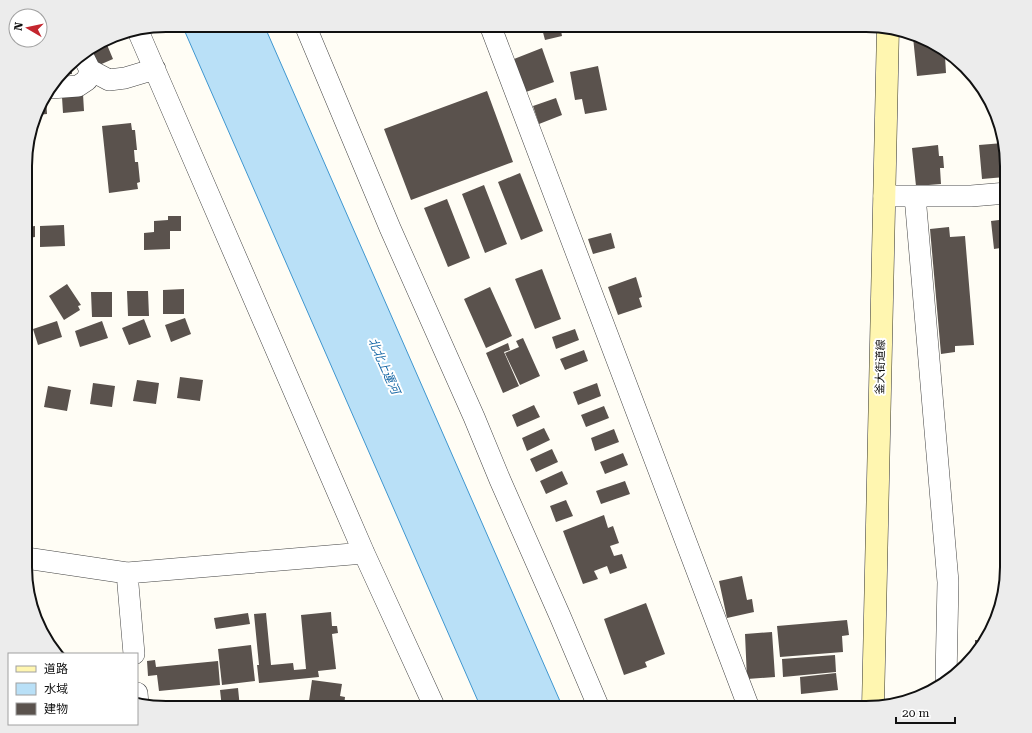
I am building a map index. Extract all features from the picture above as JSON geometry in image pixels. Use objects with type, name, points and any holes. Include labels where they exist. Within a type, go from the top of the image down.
[{"type":"street","points":[[308,32],[390,228],[474,417],[596,701]]},
{"type":"street","points":[[493,32],[746,701]]},
{"type":"street","name":"釜大街道線","points":[[873,701],[888,34]]},
{"type":"street","points":[[140,35],[364,554],[432,701]]},
{"type":"street","points":[[86,62],[109,80],[125,78],[155,69]]},
{"type":"street","points":[[58,88],[78,86],[87,80],[86,62]]},
{"type":"street","points":[[884,196],[971,196],[1000,194]]},
{"type":"street","points":[[914,196],[948,582],[946,674]]},
{"type":"street","points":[[32,559],[127,573],[364,554]]},
{"type":"street","points":[[127,573],[134,653]]},
{"type":"water","name":"北北上運河","points":[[185,32],[267,32],[560,701],[478,701]]},
{"type":"building","points":[[543,32],[561,32],[562,36],[545,40]]},
{"type":"building","points":[[913,41],[933,50],[945,58],[946,73],[917,76]]},
{"type":"building","points":[[107,46],[113,59],[97,66],[92,55]]},
{"type":"building","points":[[542,48],[554,82],[526,92],[514,59]]},
{"type":"building","points":[[598,66],[607,110],[585,114],[582,99],[575,100],[570,72]]},
{"type":"building","points":[[487,91],[513,162],[411,200],[384,129]]},
{"type":"building","points":[[83,94],[84,111],[63,113],[62,97]]},
{"type":"building","points":[[556,98],[562,115],[539,124],[533,106]]},
{"type":"building","points":[[47,106],[47,114],[42,114]]},
{"type":"building","points":[[131,123],[132,130],[135,130],[137,150],[134,150],[135,162],[138,162],[140,182],[137,183],[138,189],[109,193],[102,126]]},
{"type":"building","points":[[998,143],[1000,157],[1000,177],[982,179],[979,145]]},
{"type":"building","points":[[938,145],[939,156],[943,156],[944,168],[940,168],[941,184],[916,186],[912,148]]},
{"type":"building","points":[[520,173],[543,231],[521,240],[498,182]]},
{"type":"building","points":[[484,185],[507,244],[485,253],[462,194]]},
{"type":"building","points":[[447,199],[470,258],[448,267],[424,208]]},
{"type":"building","points":[[168,216],[181,216],[181,231],[170,231],[170,249],[144,250],[144,233],[154,232],[154,221],[168,220]]},
{"type":"building","points":[[1000,220],[1000,248],[994,249],[991,221]]},
{"type":"building","points":[[64,225],[65,246],[40,247],[40,226]]},
{"type":"building","points":[[32,226],[35,226],[35,237],[32,237]]},
{"type":"building","points":[[949,227],[950,237],[965,236],[974,345],[955,346],[955,352],[941,354],[930,229]]},
{"type":"building","points":[[611,233],[615,248],[593,254],[588,239]]},
{"type":"building","points":[[542,269],[561,319],[535,329],[515,279]]},
{"type":"building","points":[[636,277],[642,297],[639,298],[642,307],[618,315],[608,287]]},
{"type":"building","points":[[67,284],[81,305],[78,306],[80,310],[64,320],[49,296]]},
{"type":"building","points":[[490,287],[512,336],[486,348],[464,299]]},
{"type":"building","points":[[184,289],[184,314],[163,314],[163,290]]},
{"type":"building","points":[[127,291],[148,291],[149,316],[128,316]]},
{"type":"building","points":[[91,292],[112,292],[112,317],[92,317]]},
{"type":"building","points":[[185,318],[191,334],[171,342],[165,325]]},
{"type":"building","points":[[144,319],[151,337],[129,345],[122,328]]},
{"type":"building","points":[[57,321],[62,337],[38,345],[33,329]]},
{"type":"building","points":[[102,321],[108,338],[80,347],[75,331]]},
{"type":"building","points":[[575,329],[579,340],[556,349],[552,337]]},
{"type":"building","points":[[523,338],[540,376],[520,385],[505,353],[519,347],[516,341]]},
{"type":"building","points":[[508,343],[510,350],[504,352],[519,386],[503,393],[486,353]]},
{"type":"building","points":[[584,350],[588,361],[565,370],[560,359]]},
{"type":"building","points":[[180,377],[203,380],[200,401],[177,398]]},
{"type":"building","points":[[137,380],[159,383],[156,404],[133,401]]},
{"type":"building","points":[[93,383],[115,386],[112,407],[90,404]]},
{"type":"building","points":[[597,383],[601,396],[578,405],[573,392]]},
{"type":"building","points":[[48,386],[71,390],[67,411],[44,407]]},
{"type":"building","points":[[534,405],[540,417],[517,427],[512,415]]},
{"type":"building","points":[[604,406],[609,418],[586,427],[581,415]]},
{"type":"building","points":[[544,428],[550,440],[527,451],[522,438]]},
{"type":"building","points":[[614,429],[619,442],[595,451],[591,438]]},
{"type":"building","points":[[552,449],[558,462],[536,472],[530,459]]},
{"type":"building","points":[[623,453],[628,465],[605,474],[600,462]]},
{"type":"building","points":[[562,471],[568,484],[546,494],[540,481]]},
{"type":"building","points":[[625,481],[630,494],[601,504],[596,491]]},
{"type":"building","points":[[566,500],[573,516],[556,522],[550,506]]},
{"type":"building","points":[[604,515],[608,528],[613,526],[619,543],[610,546],[614,556],[622,554],[627,568],[610,574],[607,566],[594,571],[598,579],[583,584],[563,531]]},
{"type":"building","points":[[742,576],[747,600],[752,599],[754,612],[727,618],[719,581]]},
{"type":"building","points":[[646,603],[665,654],[645,662],[647,667],[624,675],[604,619]]},
{"type":"building","points":[[331,612],[332,626],[337,626],[338,633],[332,634],[336,669],[318,671],[319,677],[259,683],[257,665],[259,665],[254,614],[266,613],[271,665],[293,663],[294,670],[306,669],[301,615]]},
{"type":"building","points":[[248,613],[250,624],[216,629],[214,618]]},
{"type":"building","points":[[847,620],[849,635],[842,636],[843,652],[780,657],[777,626]]},
{"type":"building","points":[[772,632],[775,677],[747,679],[745,634]]},
{"type":"building","points":[[251,645],[255,681],[222,685],[218,649]]},
{"type":"building","points":[[835,655],[836,672],[783,677],[782,659]]},
{"type":"building","points":[[155,660],[156,667],[218,661],[220,685],[159,691],[157,675],[148,676],[147,661]]},
{"type":"building","points":[[836,673],[838,690],[801,694],[800,677]]},
{"type":"building","points":[[312,680],[342,684],[340,696],[345,697],[345,701],[309,701]]},
{"type":"building","points":[[238,688],[239,701],[221,701],[220,690]]}]
